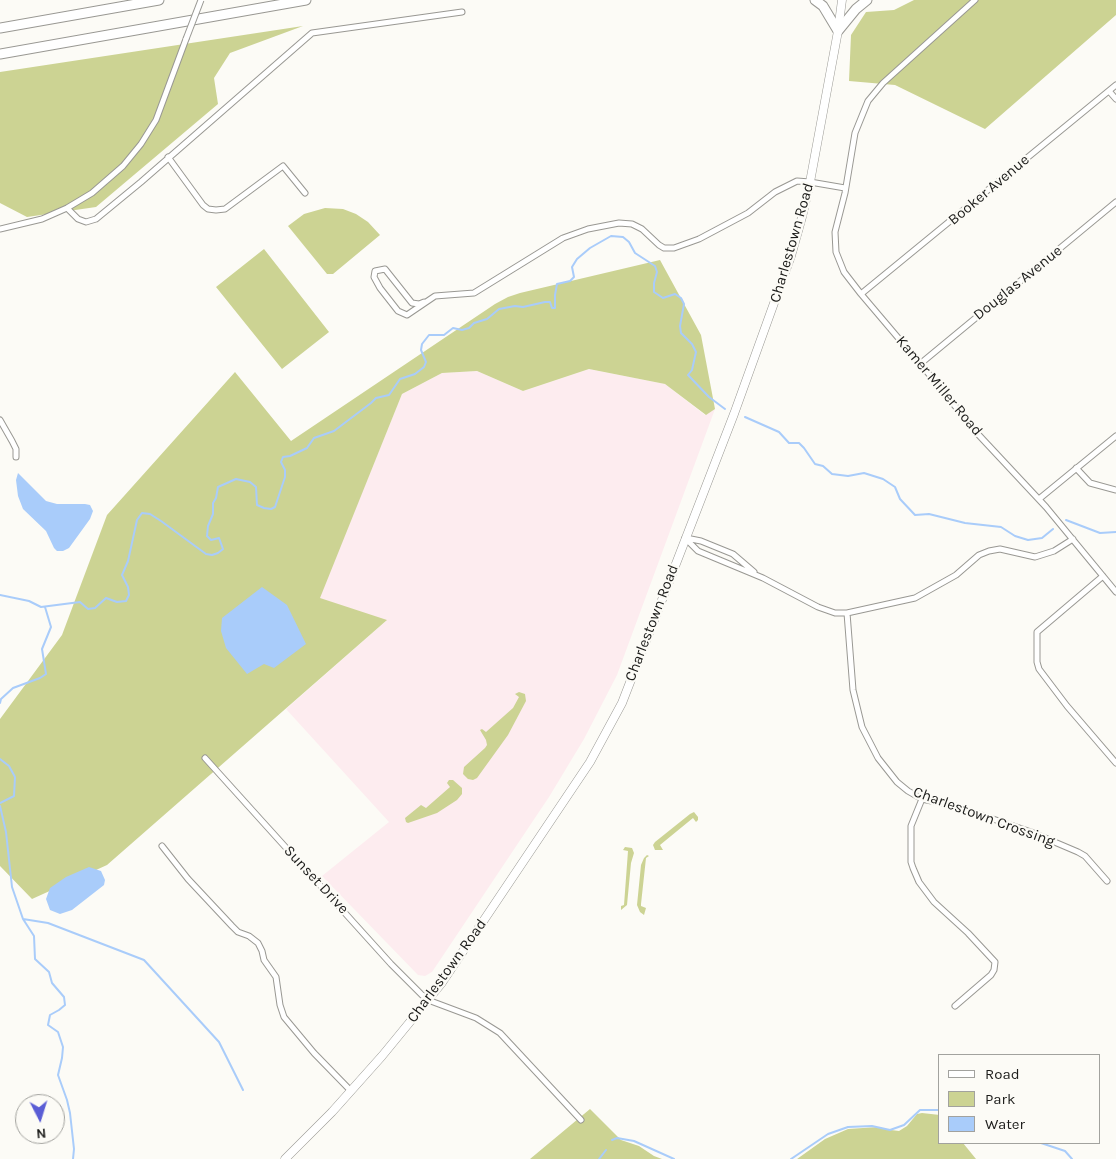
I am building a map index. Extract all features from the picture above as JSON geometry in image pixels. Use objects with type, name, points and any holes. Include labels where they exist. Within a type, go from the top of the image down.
[{"type":"highway","points":[[0,28],[159,0]]},
{"type":"highway","points":[[0,54],[306,0]]},
{"type":"highway","points":[[815,0],[823,6],[838,32],[856,9],[867,0]]},
{"type":"main road","name":"Charlestown Road","points":[[286,1159],[351,1091],[428,1000],[471,940],[602,740],[622,703],[734,414],[784,277],[802,217],[810,182],[838,32],[842,0]]},
{"type":"street","points":[[0,229],[42,219],[67,208],[92,193],[114,176],[141,144],[162,107],[201,0]]},
{"type":"street","name":"Kamer Miller Road","points":[[975,0],[883,83],[863,111],[855,132],[846,188],[835,232],[836,252],[844,272],[861,294],[975,431],[1039,499],[1116,592]]},
{"type":"street","points":[[67,208],[78,219],[86,222],[96,218],[141,182],[312,33],[462,12]]},
{"type":"street","name":"Booker Avenue","points":[[861,294],[1116,86]]},
{"type":"street","points":[[1109,91],[1116,99]]},
{"type":"street","points":[[168,157],[203,205],[208,209],[225,209],[283,166],[305,193]]},
{"type":"street","points":[[424,302],[411,314],[401,314],[375,280],[376,271],[385,268],[412,303],[419,304],[435,296],[474,293],[555,242],[588,229],[620,223],[632,224],[642,229],[654,242],[664,248],[680,247],[748,213],[782,188],[797,181],[846,188]]},
{"type":"street","name":"Douglas Avenue","points":[[920,364],[1116,202]]},
{"type":"street","points":[[0,420],[16,449],[16,457]]},
{"type":"street","points":[[1039,499],[1116,436]]},
{"type":"street","points":[[1076,468],[1090,483],[1116,490]]},
{"type":"street","points":[[685,538],[701,541],[733,554],[760,577]]},
{"type":"street","points":[[685,538],[698,551],[760,577],[818,607],[835,613],[847,613],[914,598],[956,575],[979,555],[989,551],[1000,549],[1034,557],[1054,551],[1073,540]]},
{"type":"street","points":[[1103,576],[1037,632],[1037,662],[1038,669],[1116,763]]},
{"type":"street","name":"Charlestown Crossing","points":[[847,613],[856,709],[864,734],[878,758],[897,782],[922,799],[955,806],[1078,852],[1085,856],[1107,881]]},
{"type":"street","name":"Sunset Drive","points":[[205,758],[391,964],[428,1000]]},
{"type":"street","points":[[922,799],[911,826],[911,862],[919,882],[934,902],[968,933],[995,962],[991,976],[955,1006]]},
{"type":"street","points":[[162,846],[188,879],[232,926],[238,932],[249,936],[258,943],[264,960],[276,978],[280,1005],[284,1017],[314,1053],[351,1091]]},
{"type":"street","points":[[428,1000],[476,1018],[500,1034],[581,1120]]},
{"type":"shaded area","points":[[589,369],[665,384],[705,415],[715,409],[617,675],[584,739],[549,797],[432,972],[425,976],[418,975],[322,876],[389,822],[286,709],[386,621],[319,598],[402,394],[442,373],[477,371],[523,391]]},
{"type":"green space","points":[[914,0],[1116,0],[1116,15],[985,129],[895,85],[849,81],[851,35],[866,12],[894,10]]},
{"type":"green space","points":[[303,26],[230,53],[214,78],[218,104],[96,207],[27,217],[0,203],[0,72]]},
{"type":"green space","points":[[325,208],[343,209],[356,214],[368,222],[380,235],[333,274],[327,274],[288,226],[304,214]]},
{"type":"green space","points":[[264,249],[329,332],[282,369],[216,287]]},
{"type":"green space","points":[[660,260],[701,335],[715,409],[706,415],[665,384],[589,369],[523,391],[477,371],[442,373],[402,394],[320,598],[387,620],[107,865],[32,899],[0,866],[0,719],[62,635],[107,515],[235,372],[291,441],[508,297]]},
{"type":"green space","points":[[519,692],[525,694],[526,701],[508,735],[477,778],[473,780],[468,779],[463,774],[464,767],[487,745],[480,730],[482,729],[486,732],[513,708],[519,697],[515,694]]},
{"type":"green space","points":[[449,780],[453,780],[462,788],[462,794],[457,800],[437,813],[408,823],[406,822],[405,818],[421,805],[426,808],[450,787],[447,783]]},
{"type":"green space","points":[[694,812],[698,817],[696,822],[693,818],[660,845],[663,850],[655,850],[653,845],[655,842]]},
{"type":"green space","points":[[625,847],[632,848],[634,853],[631,863],[627,905],[621,910],[621,906],[624,905],[628,851],[623,850]]},
{"type":"green space","points":[[647,855],[649,856],[646,858],[641,904],[641,906],[646,908],[644,915],[640,912],[637,905],[641,865]]},
{"type":"green space","points":[[590,1109],[621,1140],[639,1146],[662,1159],[530,1159]]},
{"type":"green space","points":[[917,1114],[938,1115],[938,1144],[964,1144],[976,1159],[797,1159],[825,1139],[848,1129],[878,1127],[899,1131],[907,1126]]},
{"type":"water","points":[[18,473],[46,501],[57,504],[90,505],[93,511],[90,519],[69,548],[57,551],[46,531],[23,509],[18,496],[16,480]]},
{"type":"water","points":[[262,587],[287,605],[306,644],[274,668],[264,664],[247,674],[226,648],[221,631],[222,618]]},
{"type":"water","points":[[89,867],[101,871],[105,880],[104,885],[72,910],[60,914],[50,910],[46,899],[50,888],[66,877]]},
{"type":"waterway","points":[[0,595],[29,601],[41,607],[80,602],[88,609],[95,608],[106,598],[117,602],[126,601],[129,595],[128,587],[122,575],[128,561],[137,520],[142,513],[150,514],[161,521],[206,554],[218,553],[223,549],[219,538],[211,540],[207,536],[218,487],[236,479],[250,482],[256,487],[257,505],[271,509],[275,507],[285,477],[285,470],[281,462],[283,457],[290,456],[307,448],[314,438],[334,431],[376,398],[389,395],[400,379],[415,374],[424,367],[426,362],[421,350],[422,344],[429,335],[444,335],[453,328],[462,330],[469,328],[474,323],[487,319],[499,309],[515,306],[523,307],[545,302],[550,302],[552,308],[555,308],[557,284],[570,281],[574,277],[572,267],[577,259],[590,248],[611,236],[623,237],[629,242],[635,253],[655,266],[657,272],[654,292],[663,298],[675,294],[681,298],[684,304],[680,326],[681,333],[692,344],[696,352],[692,370],[688,375],[709,397],[725,409]]},
{"type":"waterway","points":[[745,417],[779,432],[789,443],[799,443],[815,464],[823,466],[832,474],[848,476],[864,473],[883,479],[895,487],[900,499],[915,515],[929,514],[965,523],[1001,527],[1015,536],[1028,540],[1042,538],[1053,529]]},
{"type":"waterway","points":[[1066,520],[1100,533],[1116,532]]},
{"type":"waterway","points":[[0,703],[1,699],[13,688],[46,674],[42,649],[51,627],[45,607]]},
{"type":"waterway","points":[[0,759],[9,766],[15,777],[14,796],[0,803]]},
{"type":"waterway","points":[[0,806],[6,832],[12,887],[23,919],[34,936],[35,959],[49,972],[52,983],[64,997],[65,1005],[50,1015],[48,1025],[58,1032],[63,1047],[58,1075],[70,1113],[74,1149],[73,1159]]},
{"type":"waterway","points":[[23,919],[48,923],[144,960],[219,1042],[243,1090]]},
{"type":"waterway","points":[[791,1159],[828,1134],[848,1127],[872,1126],[890,1130],[904,1125],[920,1110],[938,1110]]},
{"type":"waterway","points":[[612,1140],[617,1138],[634,1141],[674,1159]]},
{"type":"waterway","points":[[1044,1144],[1065,1151],[1072,1159]]},
{"type":"waterway","points":[[599,1159],[606,1150]]}]
